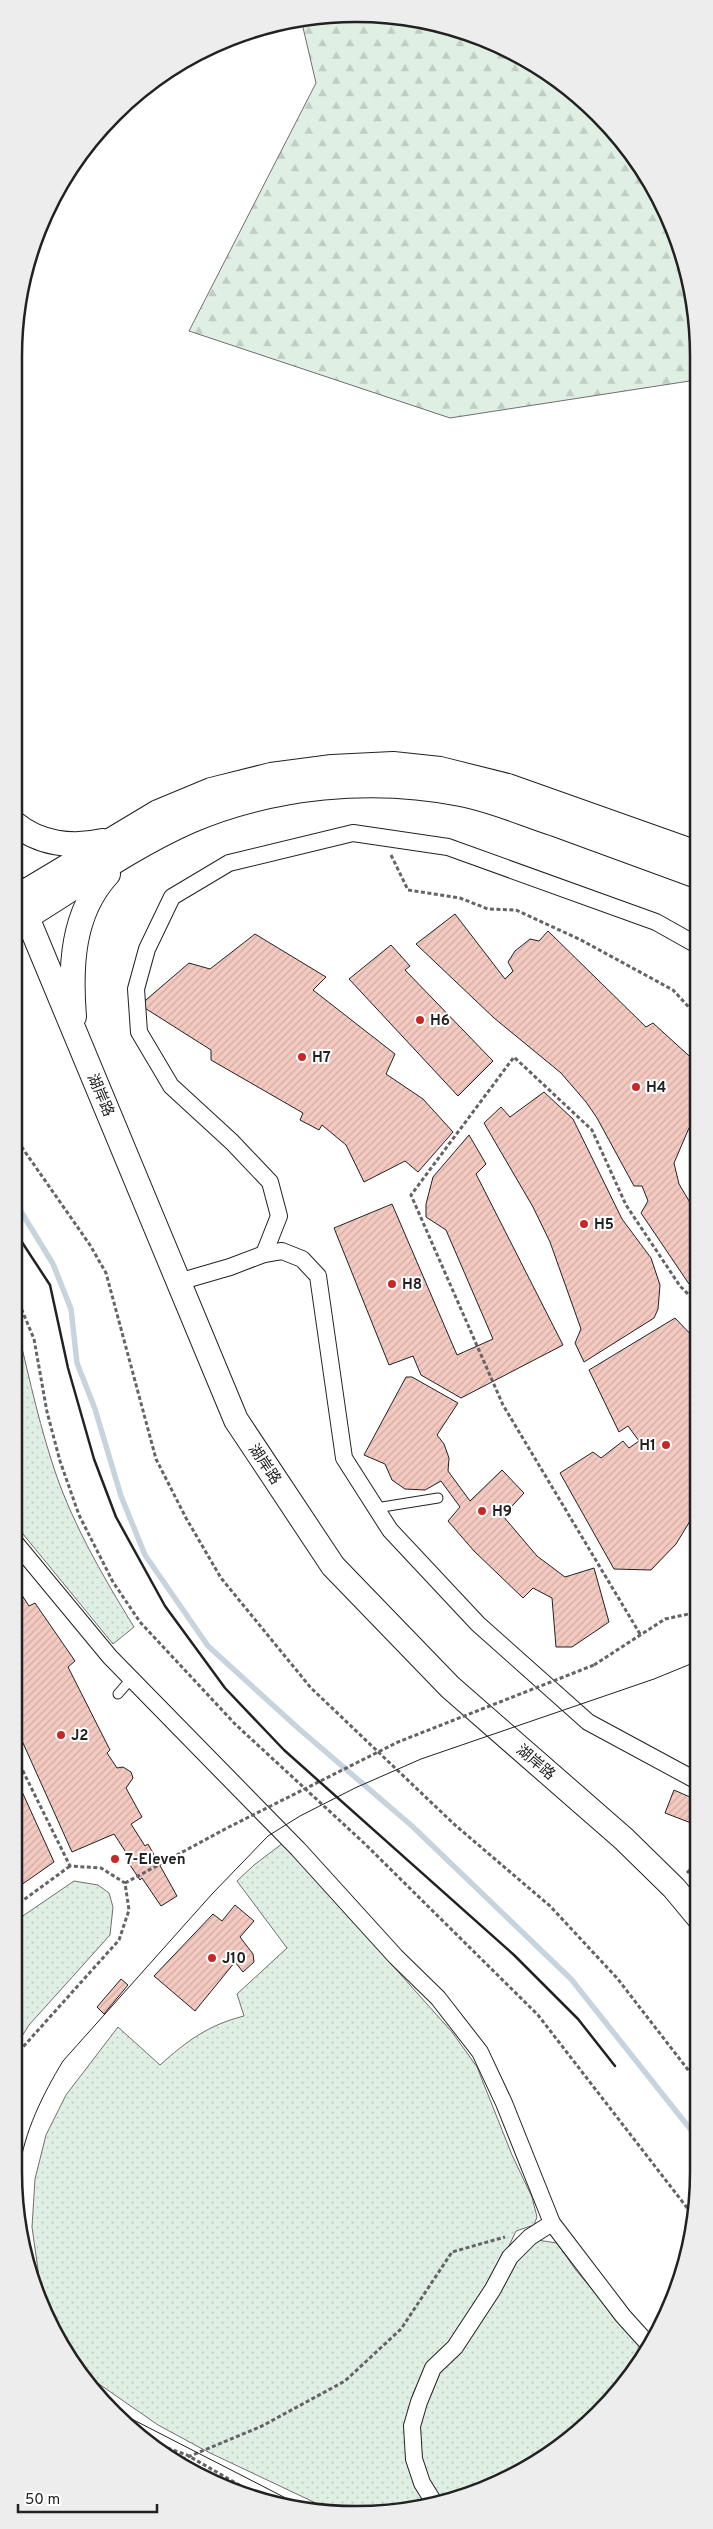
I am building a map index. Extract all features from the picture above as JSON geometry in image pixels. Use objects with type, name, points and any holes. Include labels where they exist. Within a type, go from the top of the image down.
[{"type":"street","points":[[76,1033],[73,978],[76,935],[89,898],[100,883],[119,848],[158,812],[211,790],[280,774],[332,767],[393,764],[440,769],[508,786],[690,851]]},
{"type":"street","points":[[22,901],[119,848],[226,808],[274,795],[330,787],[402,786],[462,794],[520,812],[690,873]]},
{"type":"street","points":[[22,828],[36,838],[58,843],[119,848]]},
{"type":"street","points":[[264,1254],[279,1216],[270,1182],[232,1142],[171,1086],[139,1032],[136,988],[147,949],[172,897],[229,863],[353,833],[448,848],[656,922],[690,941]]},
{"type":"street","name":"湖岸路","points":[[22,915],[76,1033],[236,1420],[334,1566],[450,1687],[624,1839],[674,1888],[690,1907]]},
{"type":"street","points":[[178,1282],[230,1267],[264,1254],[282,1252],[302,1259],[318,1276],[344,1458],[390,1530],[478,1624],[588,1722],[690,1777]]},
{"type":"street","points":[[22,1551],[110,1657],[298,1849],[396,1957],[438,1998],[480,2052],[504,2103],[552,2223],[623,2316],[645,2341]]},
{"type":"street","points":[[431,2498],[422,2483],[414,2459],[412,2426],[419,2402],[433,2368],[455,2347],[510,2257],[530,2237],[552,2223]]},
{"type":"lane","points":[[376,1508],[438,1498]]},
{"type":"lane","points":[[118,1694],[131,1679]]},
{"type":"path","points":[[384,838],[408,890],[460,898],[488,909],[516,910],[581,940],[672,990],[690,1008]]},
{"type":"path","points":[[640,1634],[503,1405],[411,1195],[514,1057],[592,1130],[626,1205],[680,1286],[690,1296]]},
{"type":"path","points":[[22,1147],[90,1244],[106,1273],[156,1459],[186,1518],[221,1578],[311,1688],[455,1825],[550,1906],[618,1978],[690,2072]]},
{"type":"path","points":[[22,1310],[34,1339],[47,1412],[60,1461],[79,1515],[113,1582],[140,1622],[235,1724],[364,1843],[538,2014],[689,2210]]},
{"type":"path","points":[[125,1883],[226,1828],[398,1742],[594,1665],[665,1619],[690,1614]]},
{"type":"path","points":[[22,1770],[70,1866]]},
{"type":"path","points":[[22,1901],[70,1866],[101,1868],[125,1883],[129,1910],[119,1940],[22,2048]]},
{"type":"path","points":[[183,2458],[262,2426],[345,2381],[401,2329],[452,2252],[507,2236]]},
{"type":"path","points":[[169,2449],[187,2455],[243,2487]]},
{"type":"green space","points":[[335,23],[378,23],[422,29],[464,40],[484,48],[524,67],[577,105],[608,136],[634,171],[646,190],[665,229],[679,270],[688,313],[690,381],[450,418],[189,331],[316,83],[303,27]]},
{"type":"green space","points":[[22,1347],[58,1481],[87,1546],[134,1627],[113,1644],[22,1533]]},
{"type":"green space","points":[[283,1843],[452,2032],[477,2067],[512,2155],[532,2197],[537,2217],[534,2225],[516,2231],[495,2276],[415,2389],[408,2410],[428,2499],[378,2506],[319,2505],[208,2452],[158,2425],[95,2380],[67,2340],[39,2276],[32,2227],[35,2179],[46,2135],[66,2095],[118,2027],[160,2065],[179,2048],[209,2029],[244,2016],[237,1994],[287,1948],[237,1881],[254,1865]]},
{"type":"green space","points":[[74,1881],[98,1885],[109,1893],[113,1907],[110,1935],[29,2025],[22,2036],[22,1917]]},
{"type":"green space","points":[[537,2240],[557,2243],[575,2269],[641,2348],[608,2393],[577,2424],[560,2437],[524,2462],[504,2472],[464,2489],[437,2497],[432,2490],[419,2456],[419,2421],[434,2377],[463,2348],[484,2318],[514,2265]]},
{"type":"building","name":"H4","points":[[455,914],[505,979],[513,971],[508,962],[515,951],[530,939],[539,941],[548,931],[646,1027],[653,1023],[690,1057],[690,1127],[674,1163],[679,1184],[690,1203],[690,1283],[641,1213],[648,1201],[642,1186],[634,1186],[597,1118],[586,1102],[561,1073],[494,1018],[416,944]]},
{"type":"building","name":"H7","points":[[255,934],[326,977],[313,990],[395,1054],[386,1074],[423,1099],[453,1132],[418,1172],[405,1161],[364,1182],[346,1145],[322,1125],[319,1130],[300,1120],[303,1113],[211,1060],[211,1050],[140,1005],[189,963],[210,969]]},
{"type":"building","name":"H6","points":[[391,945],[410,966],[405,970],[493,1061],[458,1096],[349,979]]},
{"type":"building","name":"H5","points":[[544,1092],[573,1119],[622,1219],[651,1258],[660,1285],[658,1309],[654,1318],[584,1362],[575,1343],[581,1329],[550,1242],[533,1207],[484,1123],[501,1107],[510,1117]]},
{"type":"building","name":"H8","points":[[469,1135],[486,1164],[476,1174],[563,1345],[461,1398],[421,1375],[413,1356],[389,1365],[334,1228],[392,1204],[457,1355],[493,1339],[446,1230],[426,1217],[426,1204],[433,1177]]},
{"type":"building","name":"H1","points":[[675,1318],[690,1334],[690,1521],[676,1544],[651,1570],[614,1569],[560,1473],[593,1452],[601,1458],[623,1441],[629,1448],[639,1441],[628,1426],[619,1432],[589,1370]]},
{"type":"building","name":"H9","points":[[406,1377],[412,1377],[458,1403],[437,1435],[444,1444],[449,1458],[448,1471],[470,1501],[502,1470],[524,1493],[503,1516],[537,1556],[565,1577],[594,1568],[609,1622],[572,1647],[556,1647],[552,1598],[533,1588],[523,1598],[474,1551],[448,1521],[460,1507],[441,1481],[425,1490],[405,1489],[392,1480],[385,1464],[364,1455]]},
{"type":"building","name":"J2","points":[[22,1595],[29,1606],[35,1603],[75,1661],[68,1667],[110,1750],[107,1753],[117,1768],[123,1767],[131,1772],[133,1778],[126,1788],[142,1817],[131,1824],[145,1846],[148,1844],[177,1896],[161,1906],[126,1859],[129,1857],[114,1834],[72,1852],[22,1741]]},
{"type":"building","points":[[674,1790],[690,1797],[690,1823],[665,1813]]},
{"type":"building","points":[[22,1792],[54,1862],[22,1884]]},
{"type":"building","name":"J10","points":[[235,1905],[254,1921],[240,1937],[253,1954],[254,1962],[243,1972],[235,1962],[195,2011],[154,1976],[213,1914],[222,1921]]},
{"type":"building","points":[[121,1979],[128,1985],[104,2014],[97,2007]]},
{"type":"waterway","points":[[22,1213],[53,1264],[71,1309],[77,1363],[95,1409],[121,1496],[145,1555],[208,1646],[298,1728],[412,1826],[571,1979],[690,2129]]},
{"type":"tram line","points":[[22,2156],[35,2114],[63,2061],[212,1894],[268,1836],[300,1816],[355,1788],[421,1759],[654,1679],[690,1664]]},
{"type":"tram line","points":[[129,2418],[288,2499]]},
{"type":"wall","points":[[22,1242],[50,1285],[68,1368],[94,1459],[116,1517],[165,1606],[225,1688],[284,1750],[514,1955],[578,2019],[615,2066]]},
{"type":"place","name":"H6","points":[[420,1020]]},
{"type":"place","name":"H7","points":[[302,1057]]},
{"type":"place","name":"H4","points":[[636,1087]]},
{"type":"place","name":"H5","points":[[584,1224]]},
{"type":"place","name":"H8","points":[[392,1284]]},
{"type":"place","name":"H1","points":[[666,1445]]},
{"type":"place","name":"H9","points":[[482,1511]]},
{"type":"place","name":"J2","points":[[61,1735]]},
{"type":"place","name":"7-Eleven","points":[[115,1859]]},
{"type":"place","name":"J10","points":[[212,1958]]}]
